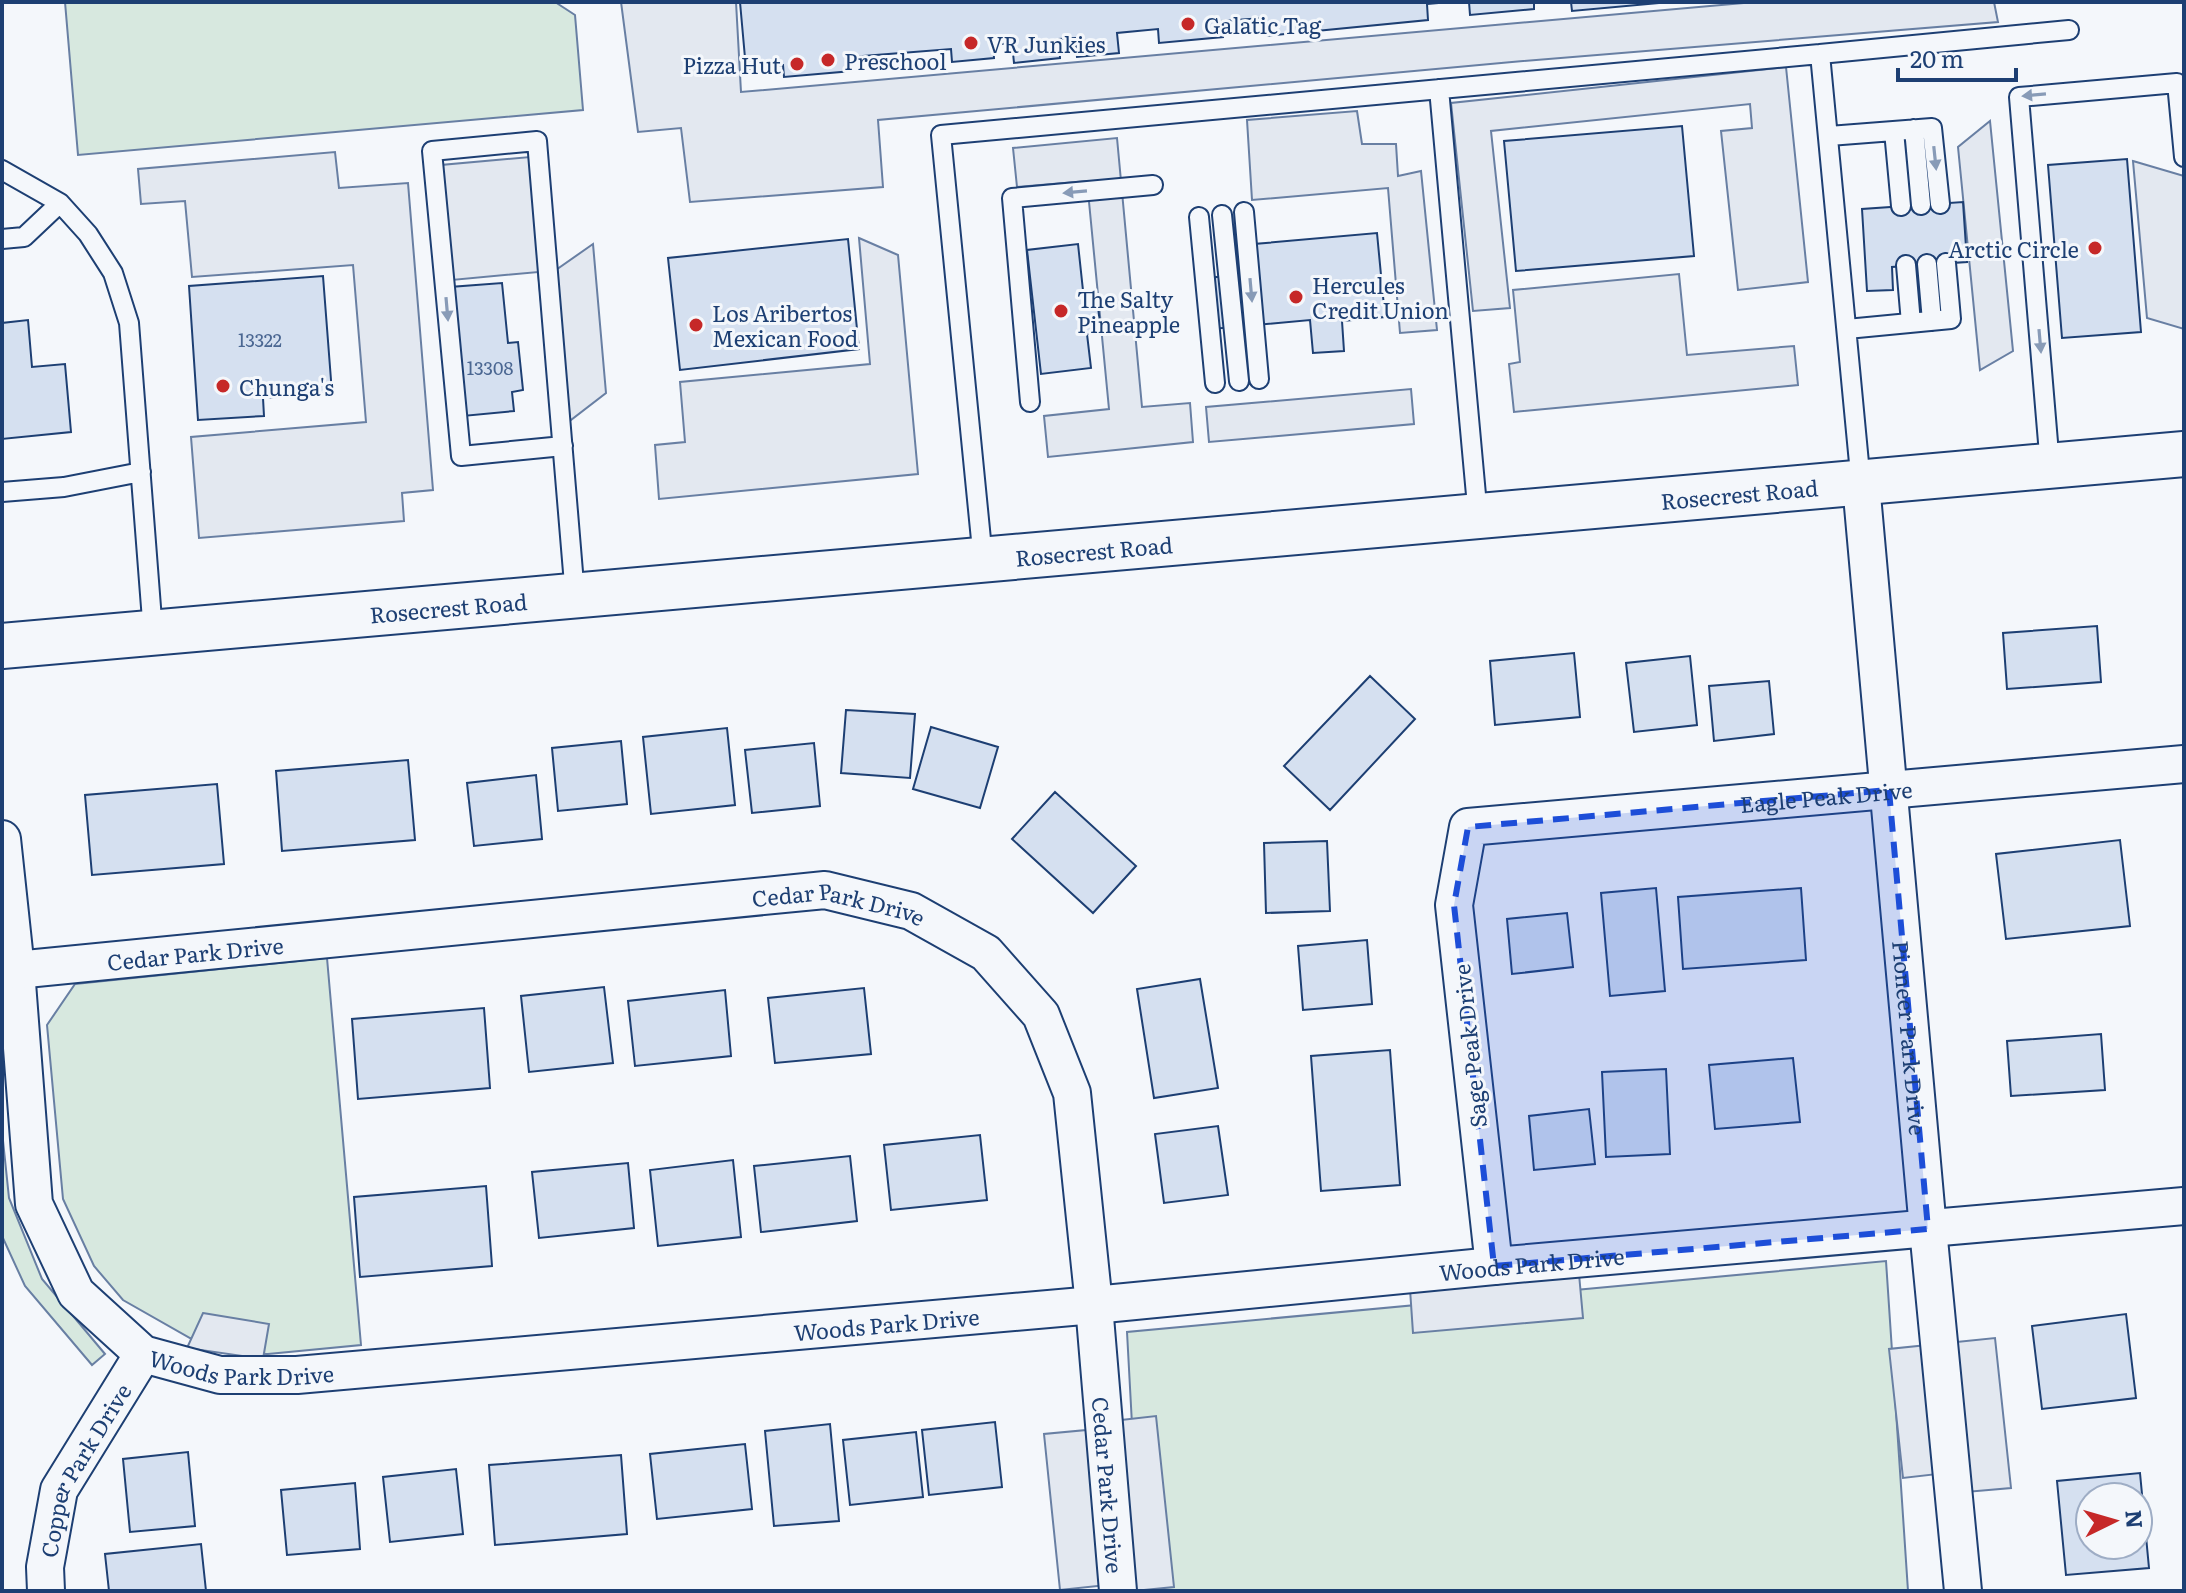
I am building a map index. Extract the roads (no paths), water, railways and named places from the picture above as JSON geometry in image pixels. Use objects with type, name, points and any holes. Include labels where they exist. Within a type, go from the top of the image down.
[{"type":"main road","name":"Rosecrest Road","points":[[2,646],[2184,454]]},
{"type":"street","name":"Pioneer Park Drive","points":[[1861,484],[1963,1591]]},
{"type":"street","name":"Eagle Peak Drive","points":[[1468,827],[2184,764]]},
{"type":"street","name":"Sage Peak Drive","points":[[1468,827],[1454,905],[1494,1266]]},
{"type":"street","name":"Woods Park Drive","points":[[2,839],[16,970],[34,1204],[76,1293],[143,1354],[220,1375],[297,1375],[2184,1206]]},
{"type":"street","name":"Cedar Park Drive","points":[[16,970],[825,890],[911,911],[986,953],[1041,1015],[1072,1093],[1094,1305],[1118,1591]]},
{"type":"street","name":"Copper Park Drive","points":[[46,1591],[45,1567],[59,1490],[143,1354]]},
{"type":"lane","points":[[983,560],[941,135],[2069,30]]},
{"type":"lane","points":[[1820,54],[1861,484]]},
{"type":"lane","points":[[2050,466],[2019,97],[2177,83],[2184,157]]},
{"type":"lane","points":[[1439,89],[1478,517]]},
{"type":"lane","points":[[1829,136],[1932,128],[1930,204]]},
{"type":"lane","points":[[1894,131],[1901,206]]},
{"type":"lane","points":[[563,446],[461,456],[432,151],[537,141],[563,446],[575,596]]},
{"type":"lane","points":[[2,170],[60,203],[88,234],[113,273],[129,323],[153,633]]},
{"type":"lane","points":[[1030,402],[1012,198],[1153,185]]},
{"type":"lane","points":[[2,239],[24,237],[60,203]]},
{"type":"lane","points":[[1244,212],[1259,379]]},
{"type":"lane","points":[[1222,215],[1239,381]]},
{"type":"lane","points":[[1199,217],[1215,383]]},
{"type":"lane","points":[[1847,329],[1932,321],[1936,264]]},
{"type":"lane","points":[[1906,265],[1911,323]]},
{"type":"lane","points":[[2,492],[64,487],[141,472]]},
{"type":"place","name":"Galatic Tag","points":[[1188,24]]},
{"type":"place","name":"VR Junkies","points":[[971,43]]},
{"type":"place","name":"Preschool","points":[[828,60]]},
{"type":"place","name":"Pizza Hut","points":[[797,64]]},
{"type":"place","name":"Arctic Circle","points":[[2095,248]]},
{"type":"place","name":"Hercules Credit Union","points":[[1296,297]]},
{"type":"place","name":"The Salty Pineapple","points":[[1061,311]]},
{"type":"place","name":"Los Aribertos Mexican Food","points":[[696,325]]},
{"type":"place","name":"Chunga's","points":[[223,386]]}]
